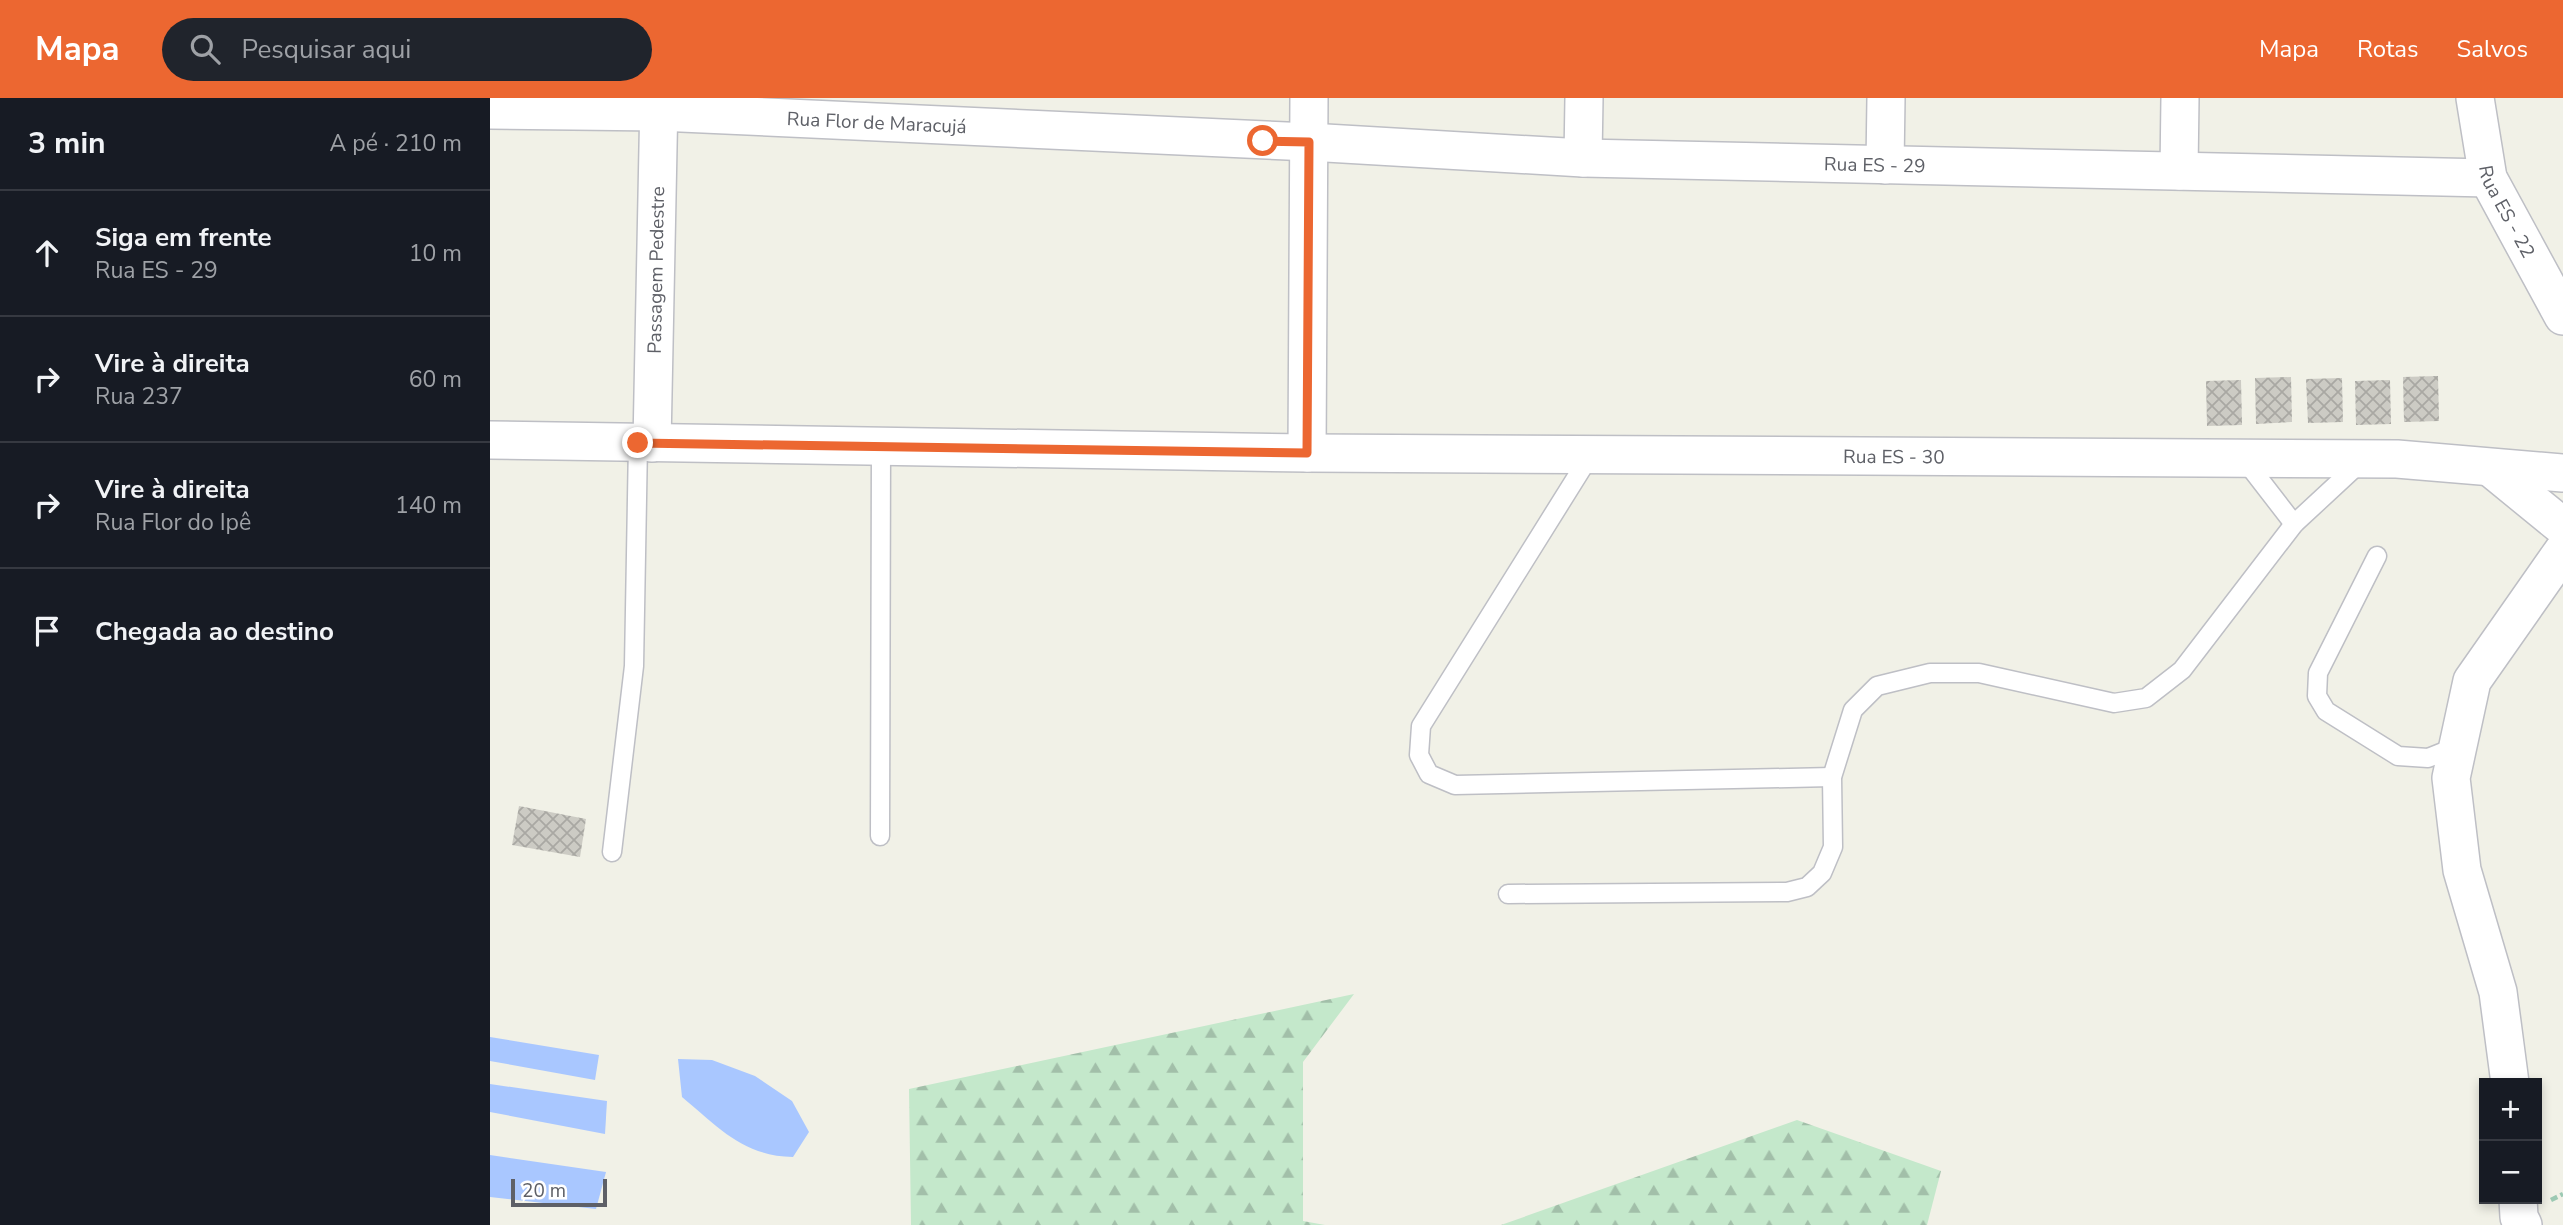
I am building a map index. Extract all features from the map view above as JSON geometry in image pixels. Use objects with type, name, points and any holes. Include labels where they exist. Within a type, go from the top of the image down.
[{"type":"street","points":[[1302,452],[1309,98]]},
{"type":"street","points":[[1583,158],[1584,98]]},
{"type":"street","points":[[1885,165],[1886,98]]},
{"type":"street","points":[[2179,171],[2180,98]]},
{"type":"street","name":"Rua ES - 22","points":[[2475,98],[2488,178],[2563,316]]},
{"type":"street","name":"Rua Flor de Maracujá","points":[[490,110],[659,105],[1263,141]]},
{"type":"street","name":"Passagem Pedestre","points":[[645,443],[659,105]]},
{"type":"street","name":"Rua ES - 29","points":[[1263,141],[1583,158],[2488,178]]},
{"type":"street","name":"Rua ES - 30","points":[[490,440],[1302,452],[2364,458],[2563,474]]},
{"type":"street","points":[[2491,468],[2563,527],[2472,681],[2454,762],[2462,870],[2498,992],[2509,1078]]},
{"type":"lane","points":[[612,852],[634,666],[645,443]]},
{"type":"lane","points":[[880,836],[881,446]]},
{"type":"lane","points":[[1591,454],[1421,726],[1419,755],[1429,774],[1455,785],[1832,777]]},
{"type":"lane","points":[[2242,458],[2294,524]]},
{"type":"lane","points":[[1508,894],[1787,892],[1807,887],[1822,873],[1833,847],[1832,777],[1853,710],[1877,686],[1930,673],[1979,673],[2114,703],[2146,698],[2182,670],[2294,524],[2364,458]]},
{"type":"lane","points":[[2377,556],[2318,673],[2317,696],[2326,711],[2398,756],[2454,762]]},
{"type":"green space","points":[[1354,994],[1303,1062],[1303,1221],[1325,1225],[911,1225],[909,1089]]},
{"type":"green space","points":[[1797,1120],[1941,1171],[1927,1225],[1501,1225]]},
{"type":"water","points":[[490,1037],[599,1055],[595,1080],[490,1061]]},
{"type":"water","points":[[678,1059],[712,1060],[755,1076],[792,1101],[809,1132],[793,1157],[760,1151],[732,1138],[682,1097]]},
{"type":"water","points":[[490,1084],[607,1101],[605,1134],[490,1112]]},
{"type":"water","points":[[490,1155],[606,1172],[596,1209],[490,1197]]},
{"type":"building","points":[[2438,376],[2439,421],[2404,422],[2403,377]]},
{"type":"building","points":[[2291,377],[2292,422],[2256,424],[2255,378]]},
{"type":"building","points":[[2342,378],[2343,422],[2308,423],[2306,379]]},
{"type":"building","points":[[2241,380],[2242,425],[2207,426],[2206,381]]},
{"type":"building","points":[[2390,380],[2391,424],[2356,425],[2355,381]]},
{"type":"building","points":[[519,806],[586,819],[580,857],[512,845]]},
{"type":"route","points":[[638,443],[1307,453],[1309,142],[1263,141]]}]
